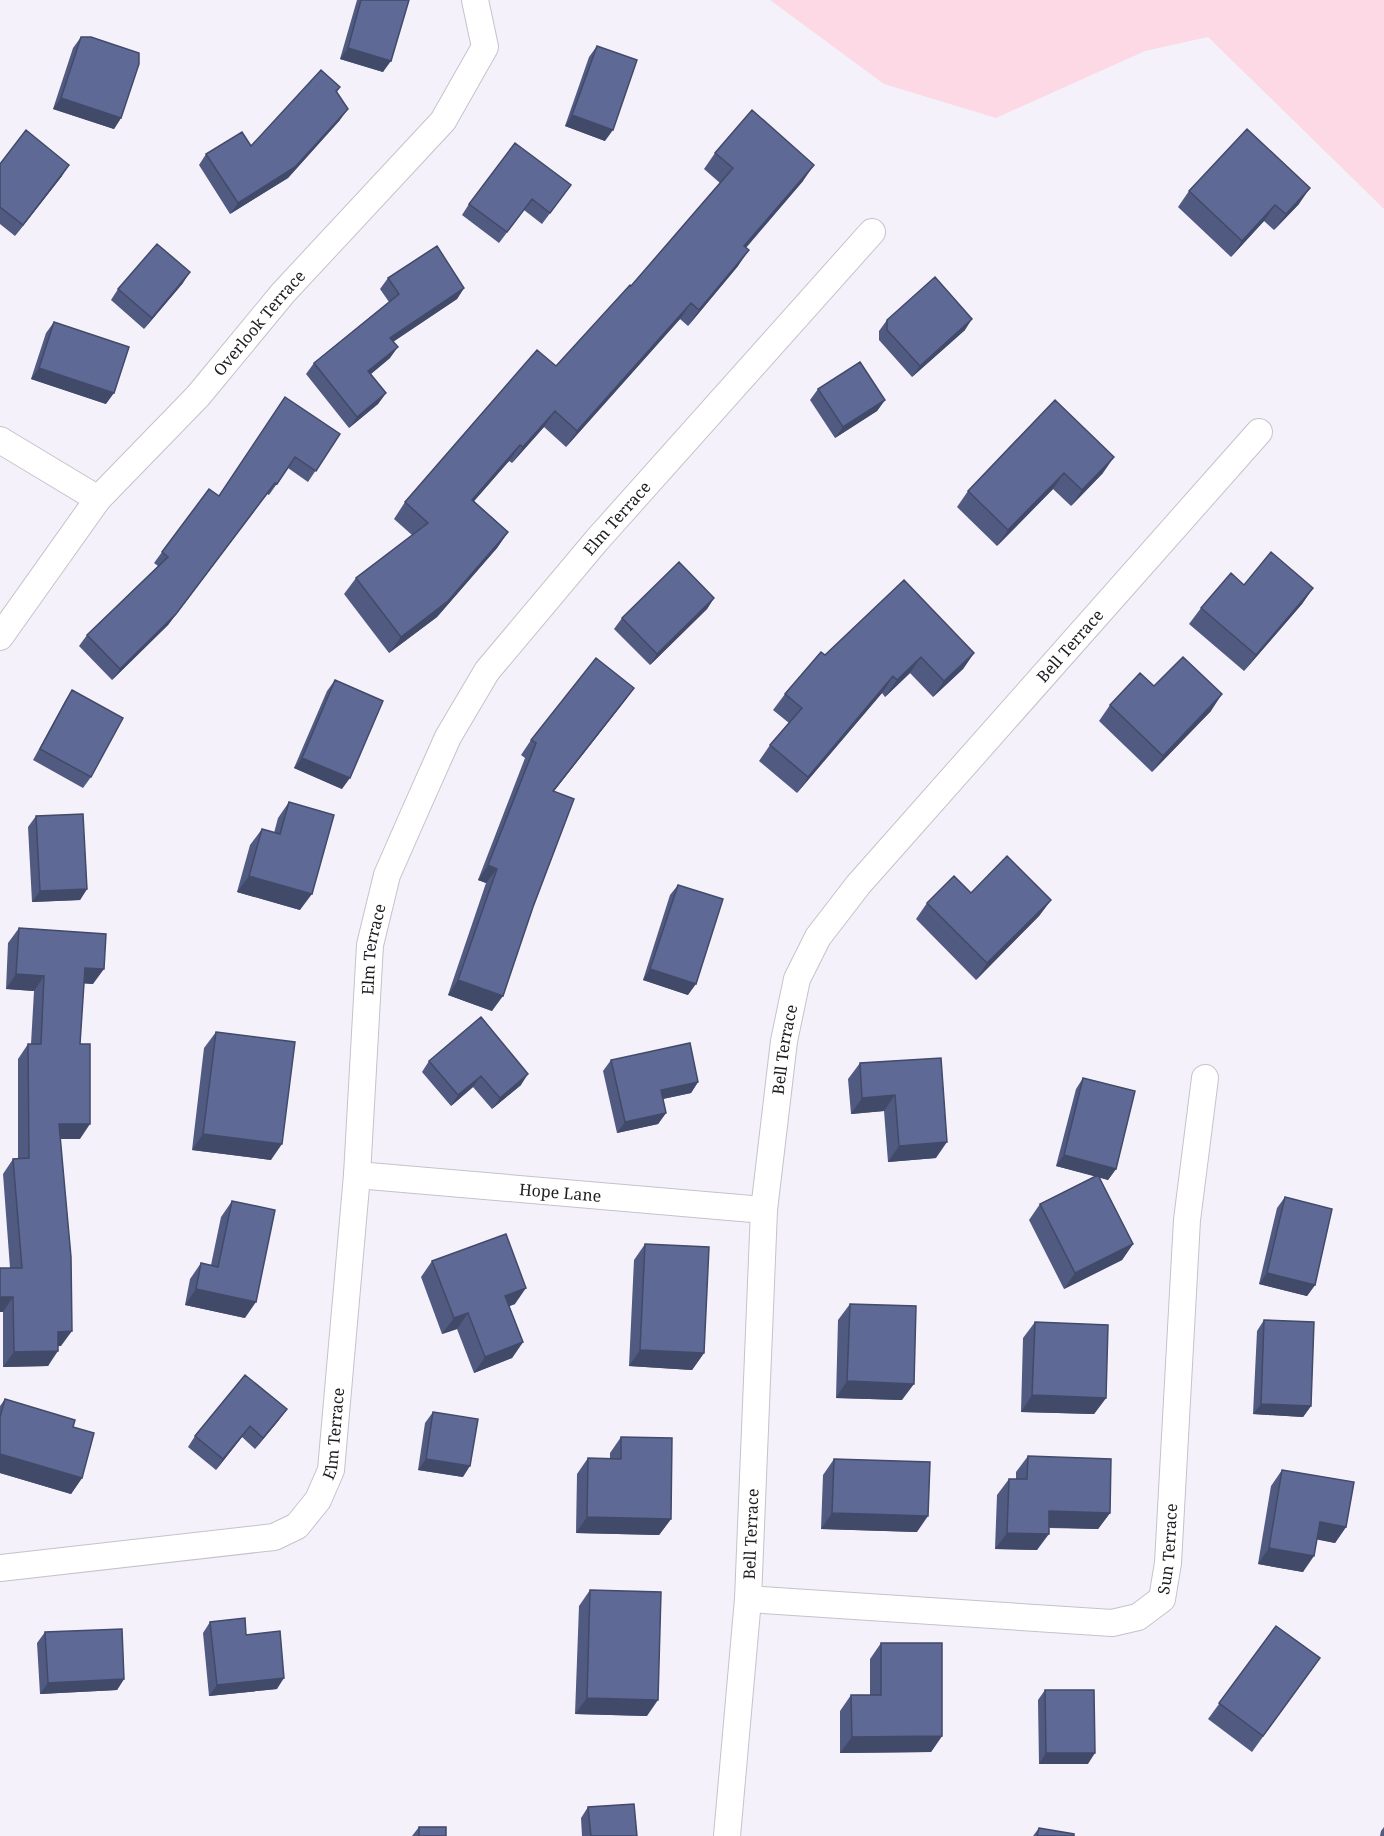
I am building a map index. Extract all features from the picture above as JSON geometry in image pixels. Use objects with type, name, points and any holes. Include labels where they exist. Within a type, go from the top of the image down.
[{"type":"street","name":"Overlook Terrace","points":[[0,637],[98,499],[198,396],[284,293],[443,121],[485,47],[475,0]]},
{"type":"street","name":"Elm Terrace","points":[[0,1568],[274,1537],[297,1526],[318,1500],[331,1470],[357,1175],[370,945],[387,875],[448,737],[487,671],[597,540],[872,232]]},
{"type":"street","name":"Bell Terrace","points":[[727,1836],[748,1599],[764,1210],[784,1041],[797,979],[818,937],[858,885],[1259,432]]},
{"type":"street","points":[[0,440],[98,499]]},
{"type":"street","name":"Sun Terrace","points":[[748,1599],[1113,1623],[1138,1617],[1162,1599],[1168,1563],[1187,1220],[1205,1078]]},
{"type":"street","name":"Hope Lane","points":[[357,1175],[764,1210]]},
{"type":"shaded area","points":[[770,0],[1384,0],[1384,209],[1208,37],[1145,51],[996,118],[884,84]]},
{"type":"building","points":[[361,0],[409,0],[391,61],[348,48]]},
{"type":"building","points":[[81,37],[91,37],[139,53],[139,64],[121,118],[61,98]]},
{"type":"building","points":[[597,46],[637,60],[613,130],[572,115]]},
{"type":"building","points":[[321,70],[340,87],[336,91],[348,109],[295,167],[238,203],[206,154],[242,132],[251,146]]},
{"type":"building","points":[[752,110],[814,165],[744,246],[749,250],[699,310],[691,303],[577,431],[555,411],[523,447],[520,445],[472,500],[508,532],[448,601],[401,637],[356,578],[428,523],[405,502],[537,350],[556,366],[631,286],[733,168],[715,153]]},
{"type":"building","points":[[1247,129],[1310,188],[1286,214],[1275,205],[1242,241],[1189,191]]},
{"type":"building","points":[[26,130],[69,165],[23,225],[0,207],[0,164]]},
{"type":"building","points":[[515,143],[571,185],[550,213],[532,199],[507,232],[469,204]]},
{"type":"building","points":[[157,244],[190,272],[152,318],[118,289]]},
{"type":"building","points":[[437,246],[464,288],[390,338],[398,347],[368,371],[386,393],[357,417],[314,363],[399,294],[388,278]]},
{"type":"building","points":[[935,277],[972,319],[920,366],[887,330],[887,320]]},
{"type":"building","points":[[54,322],[129,347],[114,393],[39,368]]},
{"type":"building","points":[[860,362],[885,400],[843,427],[818,389]]},
{"type":"building","points":[[285,397],[340,434],[316,471],[295,457],[277,484],[275,483],[176,614],[120,669],[87,635],[168,557],[162,552],[209,489],[219,496]]},
{"type":"building","points":[[1055,400],[1114,457],[1082,490],[1064,473],[1008,530],[968,491]]},
{"type":"building","points":[[1271,552],[1313,588],[1256,655],[1201,608],[1231,573],[1244,585]]},
{"type":"building","points":[[679,562],[714,598],[657,654],[622,618]]},
{"type":"building","points":[[904,580],[974,653],[944,681],[921,657],[897,680],[893,676],[808,777],[770,745],[802,708],[785,694],[821,652],[825,655]]},
{"type":"building","points":[[1183,657],[1222,694],[1163,756],[1110,705],[1140,673],[1154,686]]},
{"type":"building","points":[[596,658],[634,688],[553,791],[574,799],[533,907],[503,996],[458,980],[497,869],[488,865],[536,743],[531,740]]},
{"type":"building","points":[[335,680],[383,701],[350,778],[302,758]]},
{"type":"building","points":[[72,690],[123,718],[91,777],[40,749]]},
{"type":"building","points":[[289,802],[334,815],[312,894],[249,876],[262,829],[280,834]]},
{"type":"building","points":[[83,814],[87,889],[40,891],[36,816]]},
{"type":"building","points":[[1007,856],[1051,900],[987,963],[927,903],[954,876],[971,893]]},
{"type":"building","points":[[678,885],[723,899],[696,984],[650,969]]},
{"type":"building","points":[[19,928],[106,934],[104,969],[85,968],[80,1044],[90,1044],[90,1124],[59,1124],[71,1257],[72,1331],[58,1332],[58,1351],[14,1352],[13,1297],[0,1297],[0,1268],[22,1268],[13,1159],[29,1158],[28,1044],[41,1044],[44,976],[16,974]]},
{"type":"building","points":[[481,1017],[528,1074],[500,1098],[481,1076],[458,1095],[429,1061]]},
{"type":"building","points":[[216,1032],[295,1042],[282,1144],[203,1134]]},
{"type":"building","points":[[690,1043],[698,1082],[661,1090],[666,1113],[625,1122],[611,1060]]},
{"type":"building","points":[[941,1058],[947,1142],[899,1146],[895,1095],[862,1098],[860,1063]]},
{"type":"building","points":[[1083,1078],[1135,1091],[1116,1169],[1064,1155]]},
{"type":"building","points":[[1098,1175],[1133,1244],[1075,1273],[1040,1204]]},
{"type":"building","points":[[1285,1197],[1332,1209],[1315,1285],[1267,1273]]},
{"type":"building","points":[[232,1201],[275,1210],[256,1302],[196,1289],[201,1263],[218,1267]]},
{"type":"building","points":[[506,1234],[526,1288],[505,1296],[523,1342],[485,1357],[468,1313],[454,1318],[432,1261]]},
{"type":"building","points":[[645,1244],[709,1247],[704,1353],[640,1350]]},
{"type":"building","points":[[850,1304],[916,1306],[914,1384],[847,1381]]},
{"type":"building","points":[[1264,1320],[1314,1322],[1311,1406],[1261,1404]]},
{"type":"building","points":[[1035,1322],[1108,1325],[1106,1398],[1032,1395]]},
{"type":"building","points":[[245,1375],[287,1409],[263,1438],[250,1426],[223,1459],[195,1436]]},
{"type":"building","points":[[5,1399],[75,1420],[73,1427],[94,1433],[82,1478],[0,1454],[0,1417]]},
{"type":"building","points":[[433,1412],[478,1419],[470,1466],[426,1459]]},
{"type":"building","points":[[621,1437],[672,1438],[671,1519],[587,1517],[588,1458],[621,1459]]},
{"type":"building","points":[[1028,1456],[1111,1459],[1110,1513],[1049,1511],[1049,1534],[1007,1533],[1009,1479],[1027,1479]]},
{"type":"building","points":[[834,1459],[930,1462],[928,1516],[832,1513]]},
{"type":"building","points":[[1282,1470],[1354,1482],[1346,1527],[1320,1522],[1314,1556],[1269,1548]]},
{"type":"building","points":[[590,1590],[661,1592],[658,1700],[587,1698]]},
{"type":"building","points":[[245,1618],[246,1635],[280,1631],[284,1678],[217,1685],[210,1622]]},
{"type":"building","points":[[1276,1626],[1320,1658],[1263,1736],[1219,1703]]},
{"type":"building","points":[[122,1629],[124,1679],[48,1683],[45,1632]]},
{"type":"building","points":[[881,1643],[942,1643],[942,1736],[852,1737],[851,1695],[881,1695]]},
{"type":"building","points":[[1045,1690],[1094,1690],[1095,1753],[1046,1753]]},
{"type":"building","points":[[634,1804],[637,1836],[591,1836],[588,1807]]},
{"type":"building","points":[[419,1827],[446,1827],[446,1836],[419,1836]]},
{"type":"building","points":[[1039,1828],[1074,1834],[1074,1836],[1037,1836]]}]
